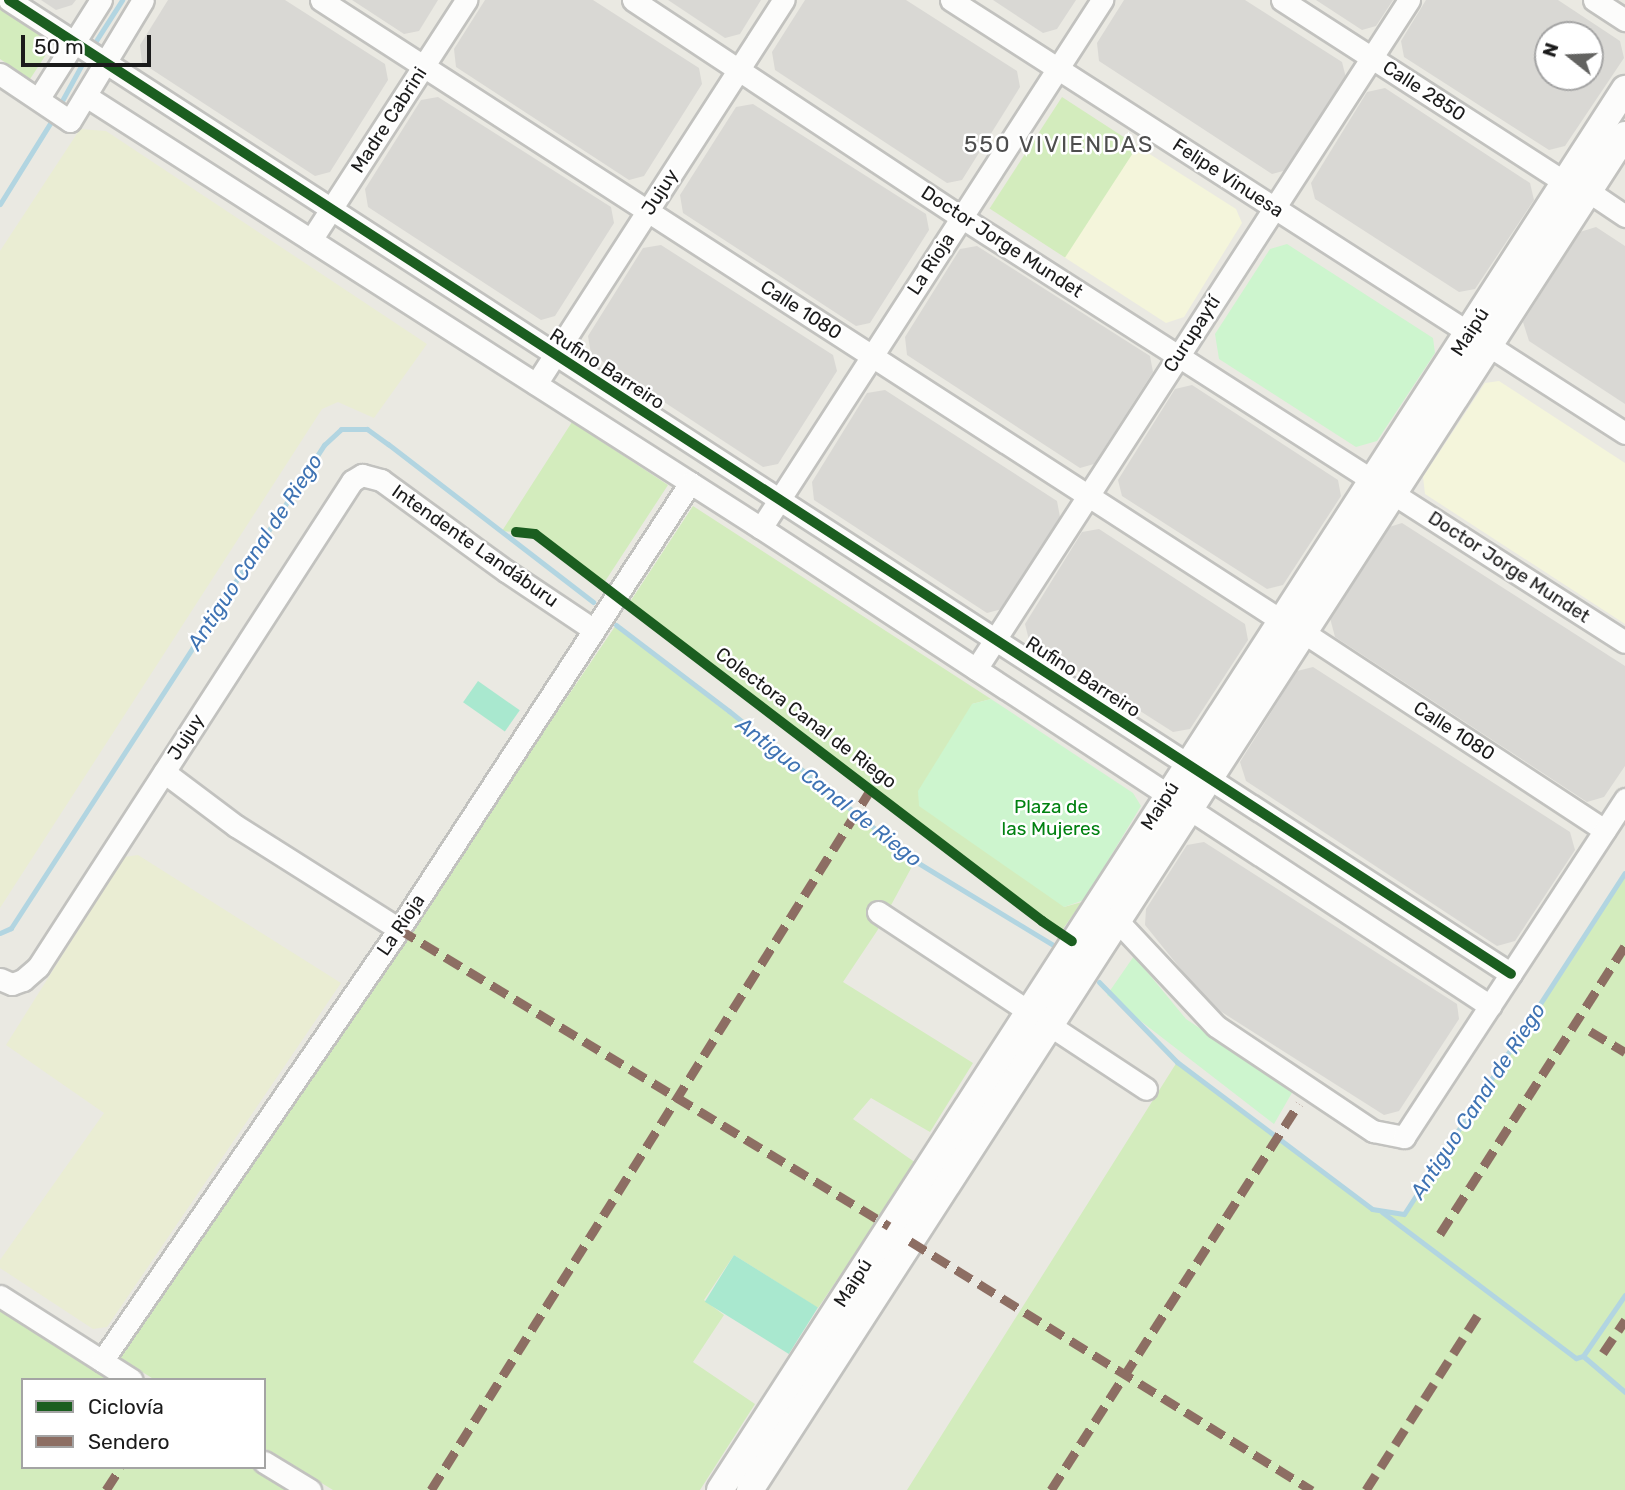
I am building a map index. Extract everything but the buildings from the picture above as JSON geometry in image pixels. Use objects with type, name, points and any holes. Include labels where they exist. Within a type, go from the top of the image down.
[{"type":"street","name":"Rufino Barreiro","points":[[9,0],[1511,974]]},
{"type":"street","points":[[39,99],[101,0]]},
{"type":"street","points":[[0,74],[70,121],[103,61],[143,0]]},
{"type":"street","name":"Calle 1080","points":[[321,0],[1605,830]]},
{"type":"street","name":"Madre Cabrini","points":[[311,240],[466,0]]},
{"type":"street","name":"Doctor Jorge Mundet","points":[[633,0],[961,217],[1179,354],[1625,642]]},
{"type":"street","name":"Jujuy","points":[[536,384],[783,0]]},
{"type":"street","name":"Felipe Vinuesa","points":[[951,0],[1625,433]]},
{"type":"street","name":"La Rioja","points":[[761,528],[1102,0]]},
{"type":"street","name":"Calle 2850","points":[[1282,0],[1625,216]]},
{"type":"street","name":"Curupaytí","points":[[976,669],[1409,0]]},
{"type":"street","points":[[1594,0],[1625,20]]},
{"type":"street","name":"Maipú","points":[[720,1490],[758,1454],[1040,1016],[1097,902],[1167,794],[1198,771],[1479,340],[1577,187],[1625,89]]},
{"type":"street","points":[[86,96],[761,528],[1490,1006]]},
{"type":"street","name":"Maipú","points":[[1577,187],[1625,135]]},
{"type":"street","name":"Intendente Landáburu","points":[[352,481],[362,475],[381,480],[506,571],[594,630]]},
{"type":"street","name":"Jujuy","points":[[6,981],[23,980],[38,967],[352,481]]},
{"type":"street","name":"La Rioja","points":[[102,1361],[398,929],[690,483]]},
{"type":"street","name":"Maipú","points":[[1040,1016],[1118,920],[1190,808],[1198,771]]},
{"type":"street","points":[[164,772],[236,826],[398,929]]},
{"type":"street","points":[[1097,902],[1118,920],[1194,1007],[1216,1026],[1373,1131],[1404,1137],[1625,799]]},
{"type":"street","points":[[878,912],[1040,1016],[1146,1089]]},
{"type":"street","points":[[0,1296],[129,1378]]},
{"type":"street","name":"Maipú","points":[[750,1490],[758,1454]]},
{"type":"street","points":[[266,1463],[310,1490]]},
{"type":"shaded area","points":[[41,0],[76,0],[72,5],[56,10]]},
{"type":"shaded area","points":[[168,0],[285,0],[385,64],[388,80],[330,172],[315,176],[142,63],[140,45]]},
{"type":"shaded area","points":[[352,0],[438,0],[419,31],[404,34]]},
{"type":"shaded area","points":[[485,0],[593,0],[699,68],[702,84],[644,176],[629,180],[456,67],[454,49]]},
{"type":"shaded area","points":[[668,0],[761,0],[740,34],[725,38]]},
{"type":"shaded area","points":[[805,0],[906,0],[1017,71],[1020,87],[962,180],[947,183],[775,70],[772,52]]},
{"type":"shaded area","points":[[993,0],[1076,0],[1057,29],[1043,33]]},
{"type":"shaded area","points":[[1124,0],[1245,0],[1342,62],[1346,78],[1287,170],[1272,174],[1099,61],[1097,43]]},
{"type":"shaded area","points":[[1316,0],[1393,0],[1376,26],[1362,30]]},
{"type":"shaded area","points":[[1426,0],[1558,0],[1590,21],[1534,21],[1534,91],[1602,91],[1565,146],[1549,150],[1404,57],[1401,41]]},
{"type":"shaded area","points":[[1604,30],[1620,41],[1624,58],[1604,88]]},
{"type":"shaded area","points":[[1385,88],[1530,183],[1534,200],[1475,289],[1459,292],[1315,199],[1311,183],[1367,92]]},
{"type":"shaded area","points":[[438,97],[611,207],[614,223],[555,316],[541,320],[368,207],[365,189],[421,100]]},
{"type":"shaded area","points":[[753,104],[926,214],[929,230],[870,323],[856,326],[683,213],[680,195],[736,107]]},
{"type":"shaded area","points":[[80,129],[106,131],[427,344],[374,418],[338,402],[322,409],[0,908],[0,251]]},
{"type":"shaded area","points":[[1137,146],[1236,209],[1242,223],[1184,317],[1166,323],[1064,257]]},
{"type":"shaded area","points":[[1596,227],[1625,246],[1625,404],[1529,341],[1523,322],[1580,232]]},
{"type":"shaded area","points":[[661,245],[833,355],[837,371],[778,464],[763,467],[591,354],[588,336],[643,248]]},
{"type":"shaded area","points":[[977,246],[1150,356],[1153,372],[1094,464],[1080,468],[907,355],[905,337],[960,249]]},
{"type":"shaded area","points":[[1499,381],[1625,463],[1625,624],[1425,494],[1423,477],[1485,383]]},
{"type":"shaded area","points":[[1192,385],[1338,480],[1341,496],[1283,585],[1267,589],[1122,496],[1118,480],[1175,389]]},
{"type":"shaded area","points":[[885,390],[1057,501],[1060,517],[1002,609],[987,613],[814,500],[812,482],[867,393]]},
{"type":"shaded area","points":[[1402,523],[1625,666],[1625,766],[1604,797],[1587,802],[1335,637],[1330,618],[1386,528]]},
{"type":"shaded area","points":[[1099,529],[1245,624],[1248,640],[1190,729],[1173,732],[1029,640],[1025,624],[1082,532]]},
{"type":"shaded area","points":[[1313,667],[1570,832],[1575,850],[1515,941],[1497,946],[1246,781],[1240,762],[1297,671]]},
{"type":"shaded area","points":[[1204,842],[1457,1004],[1459,1019],[1399,1111],[1384,1115],[1209,1004],[1145,925],[1146,909],[1187,845]]},
{"type":"shaded area","points":[[138,855],[341,983],[107,1327],[93,1329],[0,1268],[0,1260],[104,1113],[6,1045],[124,857]]},
{"type":"green space","points":[[0,9],[53,44],[30,79],[0,59]]},
{"type":"green space","points":[[1062,97],[1137,146],[1065,258],[990,209]]},
{"type":"green space","points":[[1287,244],[1433,338],[1435,353],[1377,441],[1356,447],[1219,359],[1215,334],[1270,249]]},
{"type":"green space","points":[[572,422],[668,485],[602,586],[535,534],[502,531]]},
{"type":"green space","points":[[693,506],[991,699],[972,704],[1064,907],[1082,902],[1060,933],[628,605]]},
{"type":"green space","points":[[616,625],[915,861],[877,931],[843,982],[973,1063],[930,1132],[871,1098],[853,1119],[916,1163],[818,1308],[734,1255],[704,1300],[724,1315],[693,1362],[755,1404],[700,1490],[333,1490],[266,1449],[266,1378],[152,1378],[120,1358]]},
{"type":"green space","points":[[478,681],[520,710],[505,732],[463,702]]},
{"type":"green space","name":"Plaza de las Mujeres","points":[[991,699],[1133,793],[1141,806],[1084,900],[1064,907],[919,806],[918,791],[972,704]]},
{"type":"green space","points":[[1625,876],[1625,1490],[907,1490],[1177,1062],[1372,1209],[1404,1214]]},
{"type":"green space","points":[[1134,956],[1186,1019],[1293,1091],[1274,1124],[1107,995]]},
{"type":"green space","points":[[734,1255],[818,1307],[789,1354],[705,1302]]},
{"type":"green space","points":[[0,1307],[113,1378],[21,1378],[21,1469],[260,1469],[293,1490],[0,1490]]},
{"type":"waterway","points":[[92,47],[122,0]]},
{"type":"waterway","points":[[58,108],[87,55]]},
{"type":"waterway","points":[[0,204],[54,117]]},
{"type":"waterway","name":"Antiguo Canal de Riego","points":[[0,933],[11,928],[324,445],[341,429],[367,429],[593,602]]},
{"type":"waterway","name":"Antiguo Canal de Riego","points":[[616,625],[729,711],[915,861],[1053,945]]},
{"type":"waterway","name":"Antiguo Canal de Riego","points":[[1099,982],[1177,1062],[1372,1209],[1404,1214],[1625,873]]},
{"type":"waterway","points":[[1382,1212],[1576,1358],[1583,1356],[1625,1392]]},
{"type":"waterway","points":[[1583,1356],[1625,1295]]},
{"type":"marked path","points":[[431,1490],[871,789]]},
{"type":"marked path","points":[[399,929],[889,1226]]},
{"type":"marked path","points":[[1440,1234],[1625,946]]},
{"type":"marked path","points":[[1590,1031],[1625,1052]]},
{"type":"marked path","points":[[1051,1490],[1299,1104]]},
{"type":"marked path","points":[[910,1241],[1312,1490]]},
{"type":"marked path","points":[[1366,1490],[1478,1315]]},
{"type":"marked path","points":[[1603,1353],[1625,1320]]},
{"type":"marked path","points":[[106,1490],[120,1469]]},
{"type":"cycle path","points":[[9,0],[1511,974]]},
{"type":"cycle path","name":"Colectora Canal de Riego","points":[[516,532],[535,534],[1042,921],[1072,941]]},
{"type":"district","name":"550 VIVIENDAS","points":[[1059,144]]}]
